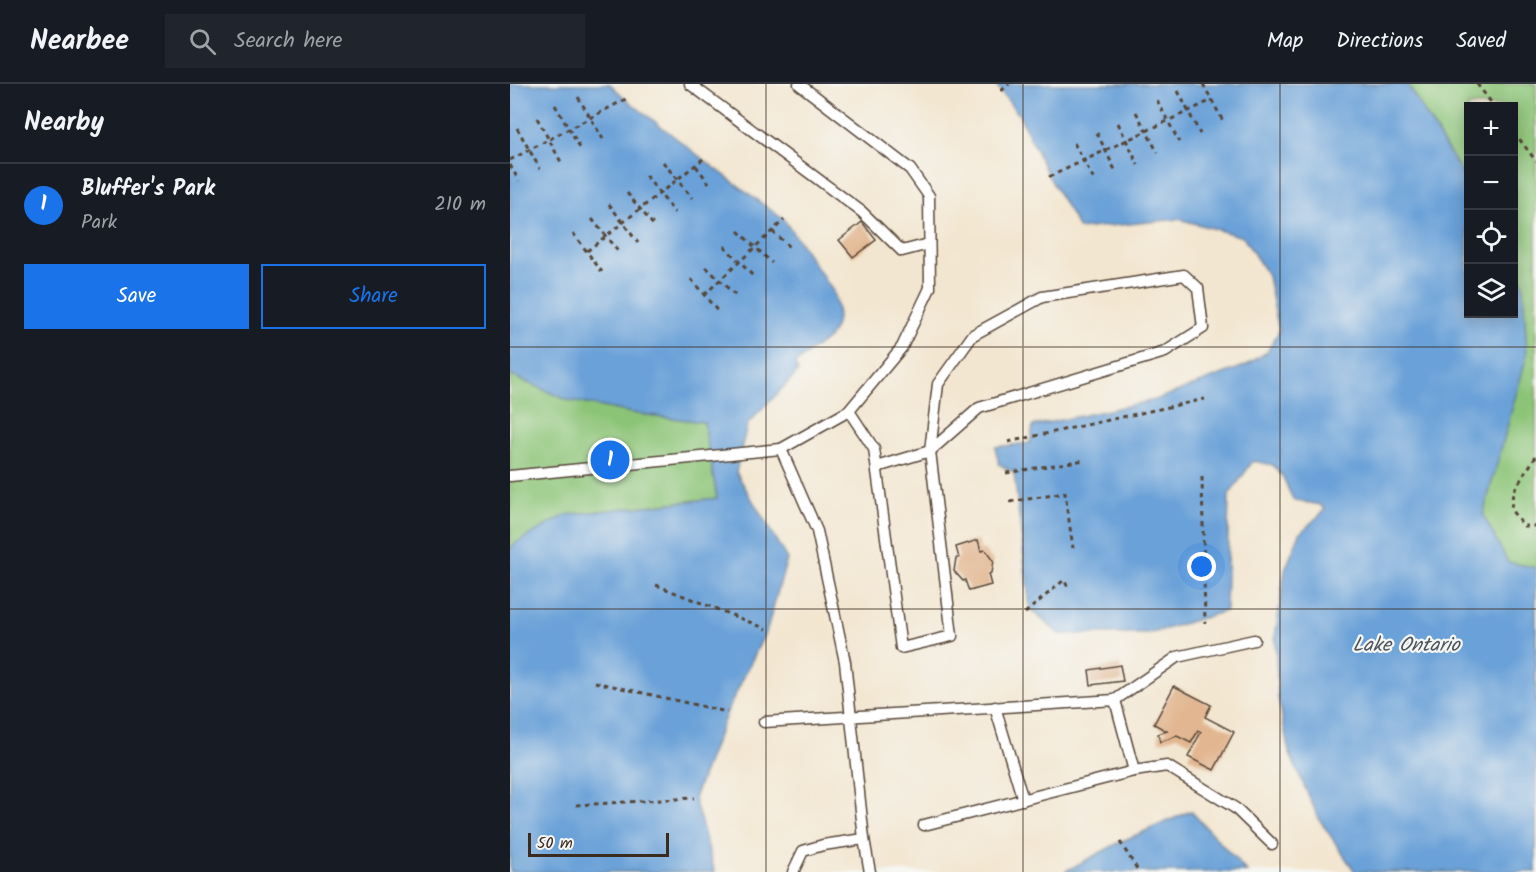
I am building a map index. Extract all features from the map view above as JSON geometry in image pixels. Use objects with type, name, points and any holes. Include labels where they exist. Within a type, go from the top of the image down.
[{"type":"lane","points":[[690,84],[862,212],[902,251],[930,244]]},
{"type":"lane","points":[[510,476],[781,449],[849,411],[902,347],[930,288],[929,196],[910,169],[803,85]]},
{"type":"lane","points":[[849,411],[874,449],[876,467],[901,648],[952,636],[930,451],[938,384],[973,335],[1042,297],[1184,275],[1197,288],[1203,328],[1165,352],[979,408],[930,451],[876,467]]},
{"type":"lane","points":[[781,449],[817,531],[845,662],[864,839],[870,872]]},
{"type":"lane","points":[[764,722],[1115,700],[1177,657],[1254,640]]},
{"type":"lane","points":[[1115,700],[1134,771]]},
{"type":"lane","points":[[995,707],[1023,800]]},
{"type":"lane","points":[[924,825],[1134,771],[1167,766],[1235,808],[1272,844]]},
{"type":"lane","points":[[793,872],[803,851],[823,845],[864,839]]},
{"type":"path","points":[[1001,91],[1009,84]]},
{"type":"path","points":[[1203,84],[1223,121]]},
{"type":"path","points":[[1477,84],[1491,102]]},
{"type":"path","points":[[1178,91],[1200,134]]},
{"type":"path","points":[[578,97],[603,140]]},
{"type":"path","points":[[519,181],[510,163],[528,151],[626,99]]},
{"type":"path","points":[[1157,100],[1179,142]]},
{"type":"path","points":[[1049,177],[1212,100]]},
{"type":"path","points":[[555,105],[580,148]]},
{"type":"path","points":[[1136,112],[1158,153]]},
{"type":"path","points":[[537,118],[561,162]]},
{"type":"path","points":[[1118,123],[1138,165]]},
{"type":"path","points":[[517,128],[540,169]]},
{"type":"path","points":[[1097,133],[1116,172]]},
{"type":"path","points":[[1518,137],[1536,161]]},
{"type":"path","points":[[1074,143],[1095,182]]},
{"type":"path","points":[[587,251],[703,159]]},
{"type":"path","points":[[663,162],[692,198]]},
{"type":"path","points":[[695,165],[709,183]]},
{"type":"path","points":[[646,176],[675,213]]},
{"type":"path","points":[[627,193],[655,227]]},
{"type":"path","points":[[609,204],[638,243]]},
{"type":"path","points":[[591,219],[620,254]]},
{"type":"path","points":[[704,295],[784,220]]},
{"type":"path","points":[[738,231],[772,263]]},
{"type":"path","points":[[772,231],[789,247]]},
{"type":"path","points":[[573,233],[602,272]]},
{"type":"path","points":[[724,246],[754,277]]},
{"type":"path","points":[[706,267],[737,297]]},
{"type":"path","points":[[691,279],[719,313]]},
{"type":"path","points":[[1008,442],[1205,399]]},
{"type":"path","points":[[1536,456],[1513,492],[1511,510],[1524,526],[1536,526]]},
{"type":"path","points":[[1006,473],[1084,460]]},
{"type":"path","points":[[1202,477],[1205,623]]},
{"type":"path","points":[[1010,502],[1065,493],[1073,548]]},
{"type":"path","points":[[1025,613],[1064,580],[1068,587]]},
{"type":"path","points":[[656,585],[767,628]]},
{"type":"path","points":[[595,682],[727,712]]},
{"type":"path","points":[[576,805],[694,798]]},
{"type":"path","points":[[1120,842],[1139,872]]},
{"type":"green space","points":[[1407,84],[1536,84],[1536,568],[1508,562],[1483,515],[1499,453],[1523,285],[1518,274],[1518,102],[1464,102],[1464,177]]},
{"type":"green space","points":[[510,375],[567,400],[632,413],[704,422],[717,498],[566,515],[517,542],[510,549]]},
{"type":"water","points":[[510,84],[610,84],[626,99],[784,220],[833,291],[838,314],[835,328],[829,337],[795,364],[798,372],[747,425],[736,472],[787,559],[767,629],[727,712],[694,798],[715,872],[510,872],[510,549],[517,542],[566,515],[717,498],[704,422],[632,413],[567,400],[510,375]]},
{"type":"water","name":"Lake Ontario","points":[[995,84],[1407,84],[1464,177],[1464,318],[1518,318],[1518,273],[1523,284],[1527,355],[1483,515],[1508,562],[1536,568],[1536,872],[1355,872],[1319,819],[1289,752],[1278,698],[1275,638],[1285,570],[1300,533],[1325,510],[1321,505],[1293,500],[1283,477],[1273,465],[1253,461],[1229,495],[1226,611],[1149,634],[1059,634],[1030,609],[1014,473],[999,464],[995,447],[1030,443],[1033,426],[1155,400],[1247,365],[1267,352],[1279,331],[1268,276],[1243,237],[1179,219],[1079,229],[1049,177],[1019,115]]},
{"type":"water","points":[[1191,811],[1247,872],[1064,872],[1120,842]]},
{"type":"building","points":[[862,222],[876,240],[853,257],[839,240]]},
{"type":"building","points":[[978,540],[981,551],[985,550],[993,561],[991,573],[988,574],[991,585],[969,591],[965,580],[963,581],[954,571],[956,558],[959,558],[956,547]]},
{"type":"building","points":[[1120,665],[1123,681],[1091,685],[1089,670]]},
{"type":"building","points":[[1174,686],[1211,705],[1205,717],[1234,732],[1214,770],[1188,757],[1201,732],[1198,731],[1191,743],[1177,736],[1160,742],[1158,734],[1167,731],[1154,724]]},
{"type":"place","name":"Bluffer's Park","points":[[610,460]]}]
